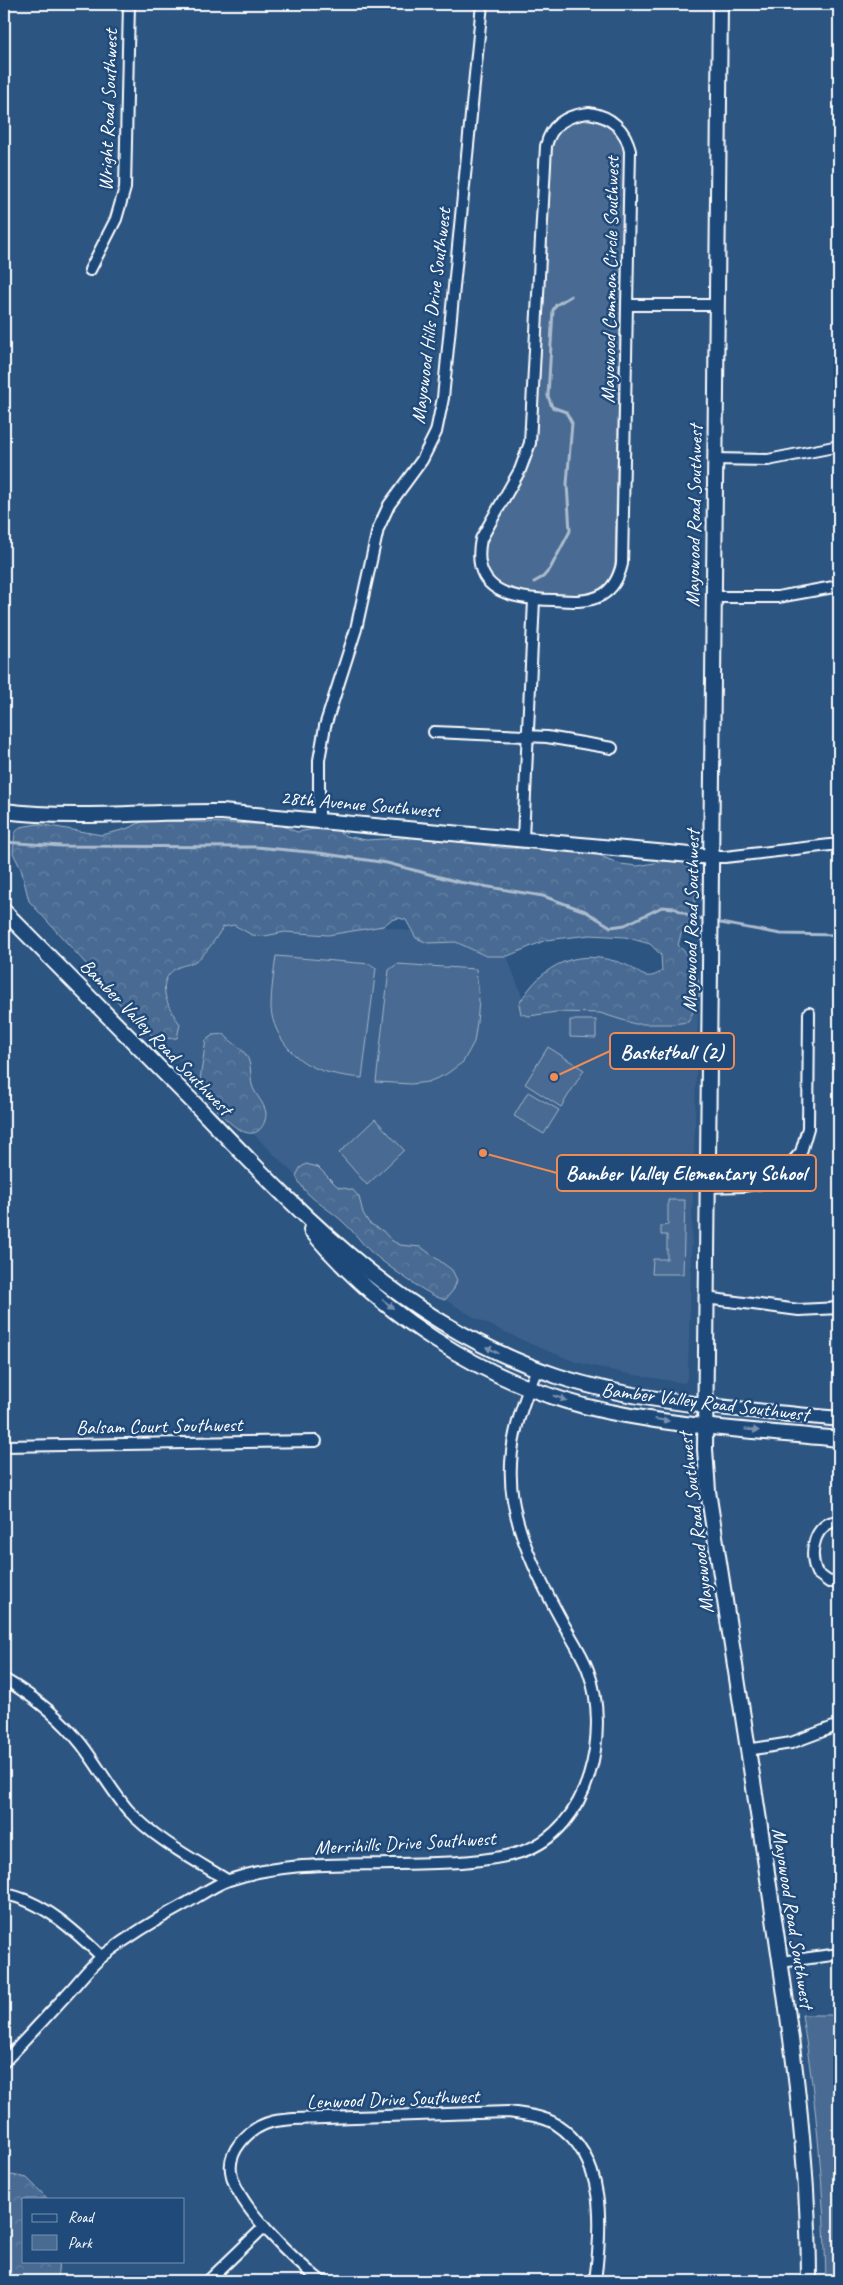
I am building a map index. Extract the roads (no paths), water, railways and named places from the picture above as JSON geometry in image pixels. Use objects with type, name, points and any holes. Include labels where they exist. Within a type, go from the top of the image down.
[{"type":"street","name":"Wright Road Southwest","points":[[90,270],[116,219],[125,188],[129,4]]},
{"type":"street","name":"Mayowood Hills Drive Southwest","points":[[319,820],[319,760],[323,733],[356,630],[378,529],[389,505],[422,460],[436,432],[439,418],[444,389],[482,4]]},
{"type":"street","name":"Mayowood Road Southwest","points":[[720,4],[714,460],[712,857],[704,1425],[708,1491],[781,1962],[799,2097],[805,2162],[809,2281]]},
{"type":"street","name":"Mayowood Common Circle Southwest","points":[[588,113],[604,117],[618,127],[628,141],[630,162],[627,304],[623,555],[620,571],[614,585],[595,598],[580,601],[534,600],[508,595],[493,586],[483,574],[478,556],[481,539],[520,470],[528,451],[531,430],[544,153],[551,132],[563,120],[572,116],[588,113]]},
{"type":"street","points":[[627,304],[717,305]]},
{"type":"street","points":[[714,460],[768,460],[839,446]]},
{"type":"street","points":[[713,597],[778,597],[839,586]]},
{"type":"street","points":[[523,838],[534,600]]},
{"type":"street","points":[[434,732],[566,739],[612,748]]},
{"type":"street","name":"28th Avenue Southwest","points":[[4,811],[37,815],[88,816],[176,811],[222,812],[523,838],[712,857]]},
{"type":"street","points":[[712,857],[839,844]]},
{"type":"street","name":"Bamber Valley Road Southwest","points":[[4,911],[280,1192],[388,1288],[446,1326],[513,1360],[586,1385],[620,1392],[704,1404],[839,1419]]},
{"type":"street","points":[[706,1186],[742,1186],[763,1183],[785,1170],[801,1152],[808,1128],[809,1013]]},
{"type":"street","name":"Bamber Valley Road Southwest","points":[[280,1192],[332,1255],[361,1283],[407,1320],[463,1355],[529,1388],[583,1405],[620,1414],[839,1439]]},
{"type":"street","points":[[705,1298],[799,1310],[839,1308]]},
{"type":"street","name":"Merrihills Drive Southwest","points":[[4,2062],[102,1957],[156,1920],[227,1880],[262,1871],[312,1865],[438,1863],[506,1855],[522,1852],[558,1829],[571,1811],[593,1768],[598,1737],[597,1704],[588,1668],[551,1601],[523,1537],[512,1499],[511,1477],[519,1412],[537,1369]]},
{"type":"street","name":"Balsam Court Southwest","points":[[4,1446],[316,1441]]},
{"type":"street","points":[[839,1520],[825,1524],[817,1533],[815,1570],[819,1576],[829,1582],[839,1581]]},
{"type":"street","points":[[4,1679],[26,1692],[54,1715],[81,1743],[127,1808],[145,1826],[179,1851],[227,1880]]},
{"type":"street","points":[[748,1750],[791,1743],[839,1725]]},
{"type":"street","points":[[4,1894],[40,1907],[78,1934],[102,1957]]},
{"type":"street","points":[[781,1962],[839,1954]]},
{"type":"street","name":"Lenwood Drive Southwest","points":[[321,2281],[264,2227],[243,2198],[231,2176],[232,2157],[240,2143],[256,2128],[271,2122],[294,2119],[508,2112],[533,2115],[554,2123],[574,2138],[587,2156],[596,2181],[598,2226],[595,2281]]},
{"type":"street","points":[[208,2281],[264,2227]]},
{"type":"waterway","points":[[534,582],[543,577],[550,569],[570,531],[567,484],[572,423],[566,412],[552,407],[548,396],[553,310],[556,305],[571,296]]},
{"type":"waterway","points":[[4,842],[61,846],[256,847],[319,853],[387,863],[459,882],[543,896],[585,911],[611,927],[625,925],[662,907],[674,908],[692,917],[707,920]]},
{"type":"waterway","points":[[715,922],[781,934],[839,935]]},
{"type":"place","name":"Basketball (2)","points":[[554,1077]]},
{"type":"place","name":"Bamber Valley Elementary School","points":[[483,1153]]}]
